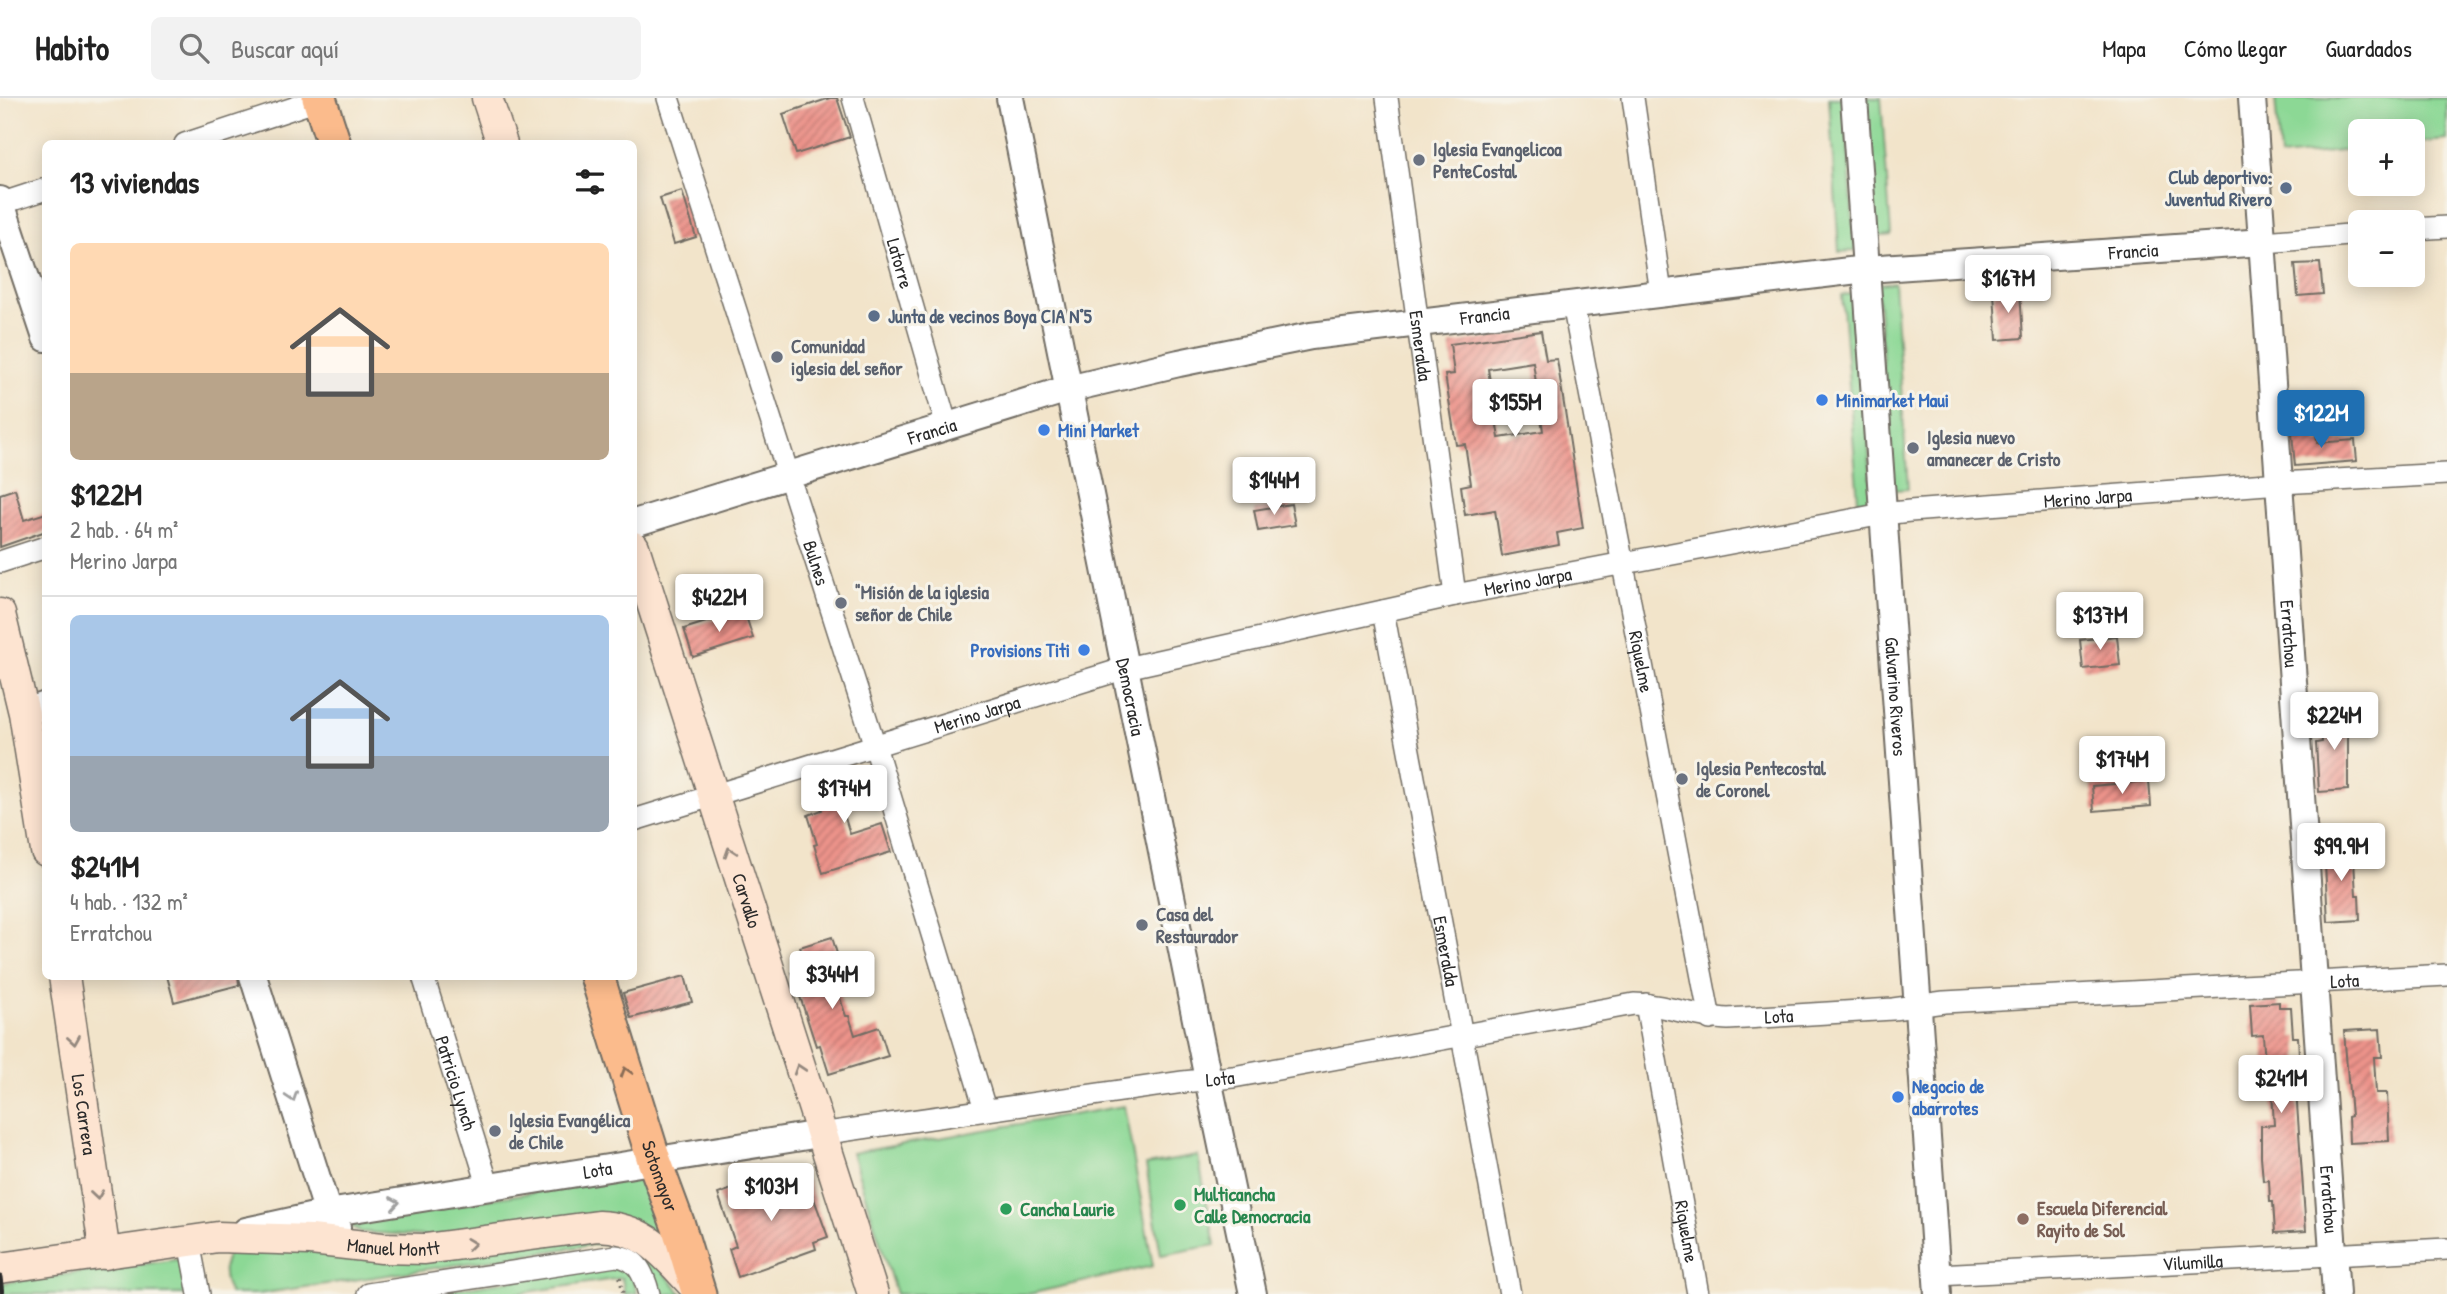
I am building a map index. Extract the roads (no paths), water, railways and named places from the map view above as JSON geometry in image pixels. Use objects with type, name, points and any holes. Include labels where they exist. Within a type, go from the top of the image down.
[{"type":"main road","points":[[487,98],[501,140]]},
{"type":"main road","points":[[321,99],[333,140]]},
{"type":"main road","name":"Carvallo","points":[[637,557],[873,1294]]},
{"type":"main road","points":[[0,614],[35,709],[42,799]]},
{"type":"main road","name":"Los Carrera","points":[[65,980],[105,1254]]},
{"type":"main road","name":"Sotomayor","points":[[598,980],[698,1292]]},
{"type":"main road","name":"Manuel Montt","points":[[354,1244],[425,1249],[581,1227],[614,1227],[638,1234],[657,1246],[698,1292]]},
{"type":"main road","points":[[203,1240],[284,1239],[354,1244]]},
{"type":"main road","name":"Lota","points":[[0,1268],[203,1240]]},
{"type":"street","name":"Bulnes","points":[[668,98],[874,746],[985,1110]]},
{"type":"street","name":"Latorre","points":[[853,98],[947,426]]},
{"type":"street","name":"Democracia","points":[[1010,98],[1253,1294]]},
{"type":"street","name":"Esmeralda","points":[[1387,98],[1455,595]]},
{"type":"street","points":[[1633,98],[1661,293]]},
{"type":"street","name":"Galvarino Riveros","points":[[1854,98],[1938,1284]]},
{"type":"street","name":"Erratchou","points":[[2252,98],[2336,1294]]},
{"type":"street","points":[[197,140],[321,99]]},
{"type":"street","points":[[42,190],[0,203],[42,326]]},
{"type":"street","points":[[2425,228],[2447,227]]},
{"type":"street","name":"Francia","points":[[637,522],[1068,389],[1236,350],[1311,337],[1866,269],[2348,235]]},
{"type":"street","name":"Riquelme","points":[[1573,304],[1710,1019]]},
{"type":"street","name":"Merino Jarpa","points":[[637,819],[1126,668],[1455,595],[1622,562],[1883,514],[2280,483],[2447,474]]},
{"type":"street","points":[[0,562],[42,548]]},
{"type":"street","name":"Esmeralda","points":[[1383,611],[1510,1294]]},
{"type":"street","name":"Lota","points":[[203,1240],[328,1213],[654,1160],[985,1110],[1233,1077],[1634,1004],[1646,1004],[1710,1019],[1893,1009],[1944,1002],[2447,975]]},
{"type":"street","name":"Manuel Montt","points":[[254,980],[328,1213],[341,1234],[354,1244]]},
{"type":"street","name":"Patricio Lynch","points":[[423,980],[489,1188]]},
{"type":"street","name":"Riquelme","points":[[1646,1004],[1698,1294]]},
{"type":"street","points":[[200,1294],[203,1240]]},
{"type":"street","name":"Vilumilla","points":[[1938,1284],[2447,1249]]},
{"type":"street","points":[[368,1294],[616,1256],[639,1267],[649,1294]]},
{"type":"railway","points":[[0,1277],[2,1294]]},
{"type":"place","name":"Iglesia Evangelicoa PenteCostal","points":[[1419,160]]},
{"type":"place","name":"Club deportivo: Juventud Rivero","points":[[2286,188]]},
{"type":"place","name":"Junta de vecinos Boya CIA N°5","points":[[874,316]]},
{"type":"place","name":"Comunidad iglesia del señor","points":[[777,357]]},
{"type":"place","name":"Minimarket Maui","points":[[1822,400]]},
{"type":"place","name":"Mini Market","points":[[1044,430]]},
{"type":"place","name":"Iglesia nuevo amanecer de Cristo","points":[[1913,448]]},
{"type":"place","name":"\"Misión de la iglesia señor de Chile","points":[[841,603]]},
{"type":"place","name":"Provisions Titi","points":[[1084,650]]},
{"type":"place","name":"Iglesia Pentecostal de Coronel","points":[[1682,779]]},
{"type":"place","name":"Casa del Restaurador","points":[[1142,925]]},
{"type":"place","name":"Negocio de abarrotes","points":[[1898,1097]]},
{"type":"place","name":"Iglesia Evangélica de Chile","points":[[495,1131]]},
{"type":"place","name":"Multicancha Calle Democracia","points":[[1180,1205]]},
{"type":"place","name":"Cancha Laurie","points":[[1006,1209]]},
{"type":"place","name":"Escuela Diferencial Rayito de Sol","points":[[2023,1219]]}]
